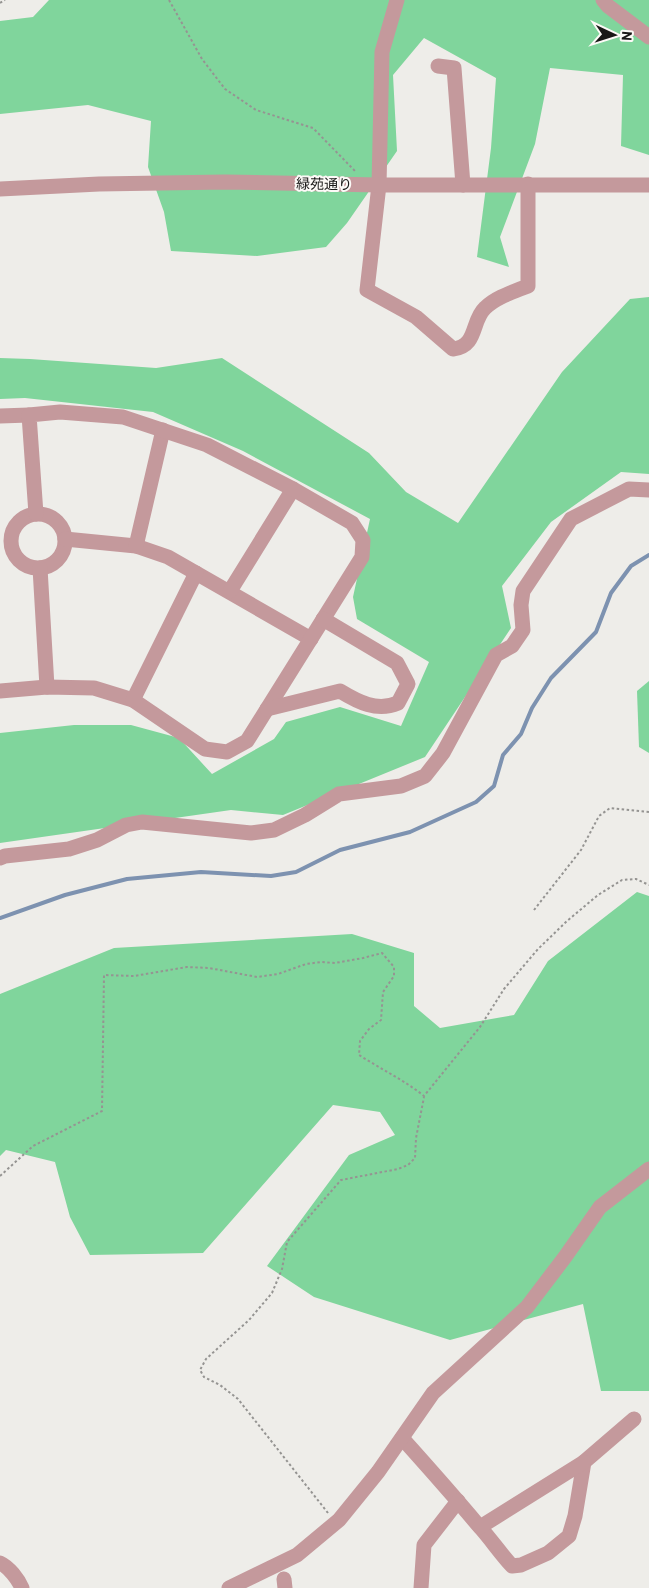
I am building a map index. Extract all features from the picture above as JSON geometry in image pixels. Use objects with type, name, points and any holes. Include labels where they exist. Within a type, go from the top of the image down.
[{"type":"street","points":[[397,0],[382,52],[368,290],[416,317],[452,349],[461,348],[469,341],[482,310],[493,301],[528,286],[528,184]]},
{"type":"street","points":[[603,0],[608,6],[649,37]]},
{"type":"street","points":[[438,66],[454,68],[463,185]]},
{"type":"street","name":"緑苑通り","points":[[0,189],[99,184],[226,182],[374,185],[649,185]]},
{"type":"street","points":[[0,416],[60,412],[123,418],[207,444],[293,489],[352,523],[363,540],[362,557],[267,709],[247,740],[227,752],[205,749],[133,700],[94,688],[47,687],[0,691]]},
{"type":"street","points":[[29,415],[36,514]]},
{"type":"street","points":[[136,546],[163,430]]},
{"type":"street","points":[[230,592],[293,489]]},
{"type":"street","points":[[0,858],[69,849],[97,840],[126,825],[142,822],[251,833],[274,830],[305,815],[339,794],[401,786],[425,776],[443,753],[496,655],[512,646],[523,630],[520,605],[523,591],[572,519],[629,489],[649,490]]},
{"type":"street","points":[[36,514],[46,515],[56,520],[62,528],[65,538],[64,549],[59,558],[51,565],[40,568],[30,567],[21,562],[6,544],[17,523],[26,517],[36,514]]},
{"type":"street","points":[[65,538],[136,546],[168,557],[311,638]]},
{"type":"street","points":[[40,568],[47,687]]},
{"type":"street","points":[[133,700],[196,572]]},
{"type":"street","points":[[267,709],[340,691],[356,701],[377,707],[389,707],[398,703],[408,684],[397,663],[324,619]]},
{"type":"street","points":[[229,1588],[297,1556],[336,1523],[378,1472],[433,1393],[527,1308],[566,1257],[600,1207],[649,1170]]},
{"type":"street","points":[[480,1527],[584,1462],[634,1419]]},
{"type":"street","points":[[402,1438],[512,1566],[521,1565],[548,1554],[569,1536],[575,1516],[584,1462]]},
{"type":"street","points":[[421,1588],[424,1545],[458,1501]]},
{"type":"street","points":[[0,1563],[19,1582],[22,1588]]},
{"type":"path","points":[[0,4],[5,0]]},
{"type":"path","points":[[169,0],[202,60],[225,88],[256,110],[313,128],[374,185]]},
{"type":"path","points":[[534,910],[581,850],[599,816],[610,808],[649,812]]},
{"type":"path","points":[[336,1523],[238,1398],[220,1385],[204,1377],[200,1370],[206,1359],[248,1320],[272,1293],[282,1269],[287,1242],[341,1180],[398,1169],[408,1165],[415,1158],[416,1138],[424,1096],[480,1027],[504,989],[538,949],[566,921],[598,895],[622,880],[636,879],[649,885]]},
{"type":"path","points":[[0,1176],[33,1146],[102,1111],[104,975],[134,976],[186,968],[208,968],[257,977],[278,974],[306,964],[335,963],[363,958],[382,952],[394,967],[394,976],[383,992],[381,1020],[369,1029],[360,1041],[359,1055],[380,1069],[407,1083],[424,1096]]},
{"type":"green space","points":[[49,0],[649,0],[649,155],[621,146],[623,75],[550,68],[535,144],[500,237],[509,267],[477,257],[491,148],[496,78],[424,38],[393,75],[397,151],[347,223],[326,247],[257,256],[171,251],[164,212],[148,167],[151,121],[88,105],[0,114],[0,21],[33,17]]},
{"type":"green space","points":[[649,297],[649,474],[621,472],[551,522],[502,586],[511,628],[425,757],[283,815],[231,810],[0,843],[0,733],[74,725],[131,725],[179,738],[212,774],[274,739],[286,722],[340,707],[401,726],[429,662],[357,619],[353,597],[370,519],[243,451],[153,412],[25,398],[0,399],[0,358],[156,368],[222,358],[369,453],[406,492],[458,523],[562,372],[630,299]]},
{"type":"green space","points":[[649,681],[649,753],[639,747],[637,691]]},
{"type":"green space","points":[[637,892],[649,896],[649,1391],[601,1391],[583,1304],[450,1340],[314,1297],[267,1266],[349,1155],[395,1135],[380,1112],[333,1105],[203,1253],[90,1255],[70,1217],[55,1162],[6,1150],[0,1156],[0,994],[114,948],[352,934],[414,953],[414,1006],[440,1028],[514,1015],[548,961]]},
{"type":"waterway","points":[[0,918],[65,895],[127,879],[201,872],[271,876],[296,872],[340,850],[410,832],[476,802],[494,786],[503,755],[521,734],[532,708],[551,678],[596,632],[611,593],[631,566],[649,555]]}]
